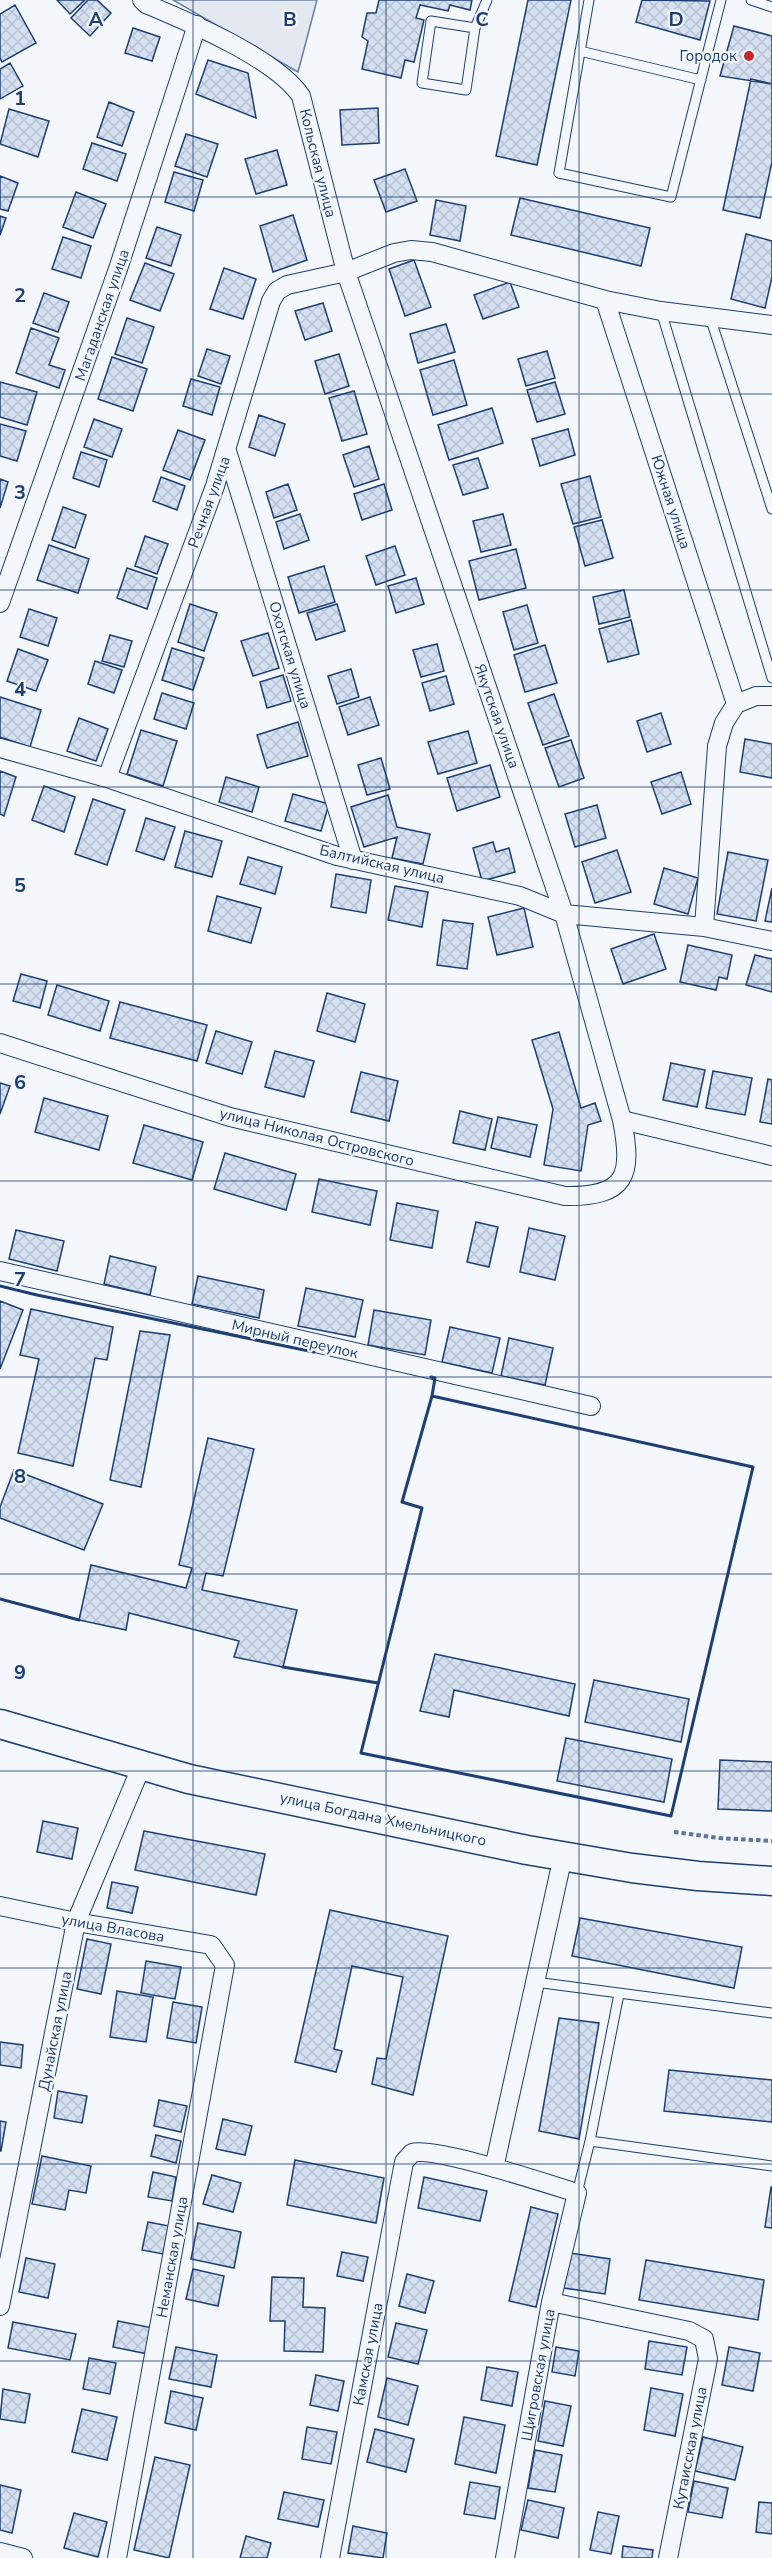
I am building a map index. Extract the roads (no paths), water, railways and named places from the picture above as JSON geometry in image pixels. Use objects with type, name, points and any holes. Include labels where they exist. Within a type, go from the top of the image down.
[{"type":"main road","name":"улица Богдана Хмельницкого","points":[[0,1724],[189,1779],[563,1856],[698,1876],[772,1881]]},
{"type":"street","name":"Кольская улица","points":[[142,0],[146,4],[196,25],[293,84],[301,96],[346,272]]},
{"type":"street","name":"Магаданская улица","points":[[0,603],[119,266],[196,25]]},
{"type":"street","name":"Речная улица","points":[[107,778],[227,451],[274,295],[287,285],[346,272],[393,253],[411,250],[432,252],[605,300],[772,325]]},
{"type":"street","name":"Якутская улица","points":[[346,272],[564,914],[622,1120],[627,1144],[628,1166]]},
{"type":"street","name":"Южная улица","points":[[605,300],[736,704]]},
{"type":"street","name":"Охотская улица","points":[[227,451],[353,860]]},
{"type":"street","points":[[704,927],[717,746],[724,723],[736,704],[756,696],[772,696]]},
{"type":"street","name":"Балтийская улица","points":[[0,748],[107,778],[353,860],[520,896],[564,914],[704,927],[772,941]]},
{"type":"street","name":"улица Николая Островского","points":[[0,1043],[230,1117],[565,1196],[584,1197],[604,1191],[619,1182],[628,1166]]},
{"type":"street","points":[[622,1120],[772,1156]]},
{"type":"street","name":"Мирный переулок","points":[[0,1271],[591,1406]]},
{"type":"street","name":"Дунайская улица","points":[[0,2306],[76,1922],[141,1765]]},
{"type":"street","points":[[563,1856],[494,2168],[577,2193]]},
{"type":"street","name":"улица Власова","points":[[0,1906],[76,1922],[211,1945],[221,1957]]},
{"type":"street","name":"Неманская улица","points":[[117,2558],[225,1973],[225,1965],[221,1957]]},
{"type":"street","name":"Камская улица","points":[[330,2558],[404,2162],[412,2153],[425,2151],[494,2168]]},
{"type":"street","name":"Щигровская улица","points":[[505,2558],[551,2301],[577,2193]]},
{"type":"street","name":"Кутаисская улица","points":[[551,2301],[689,2331],[704,2339],[708,2359],[668,2558]]},
{"type":"street","points":[[0,2552],[23,2558]]},
{"type":"lane","points":[[475,28],[431,21],[422,83],[466,90],[475,28],[487,0]]},
{"type":"lane","points":[[589,0],[559,173],[671,197],[721,0]]},
{"type":"lane","points":[[751,0],[772,6]]},
{"type":"lane","points":[[580,51],[701,80]]},
{"type":"lane","points":[[661,310],[772,678]]},
{"type":"lane","points":[[710,317],[772,509]]},
{"type":"lane","points":[[535,1982],[772,2013]]},
{"type":"lane","points":[[577,2193],[590,2141],[619,1994]]},
{"type":"lane","points":[[590,2141],[772,2166]]},
{"type":"place","name":"Городок","points":[[749,56]]}]
